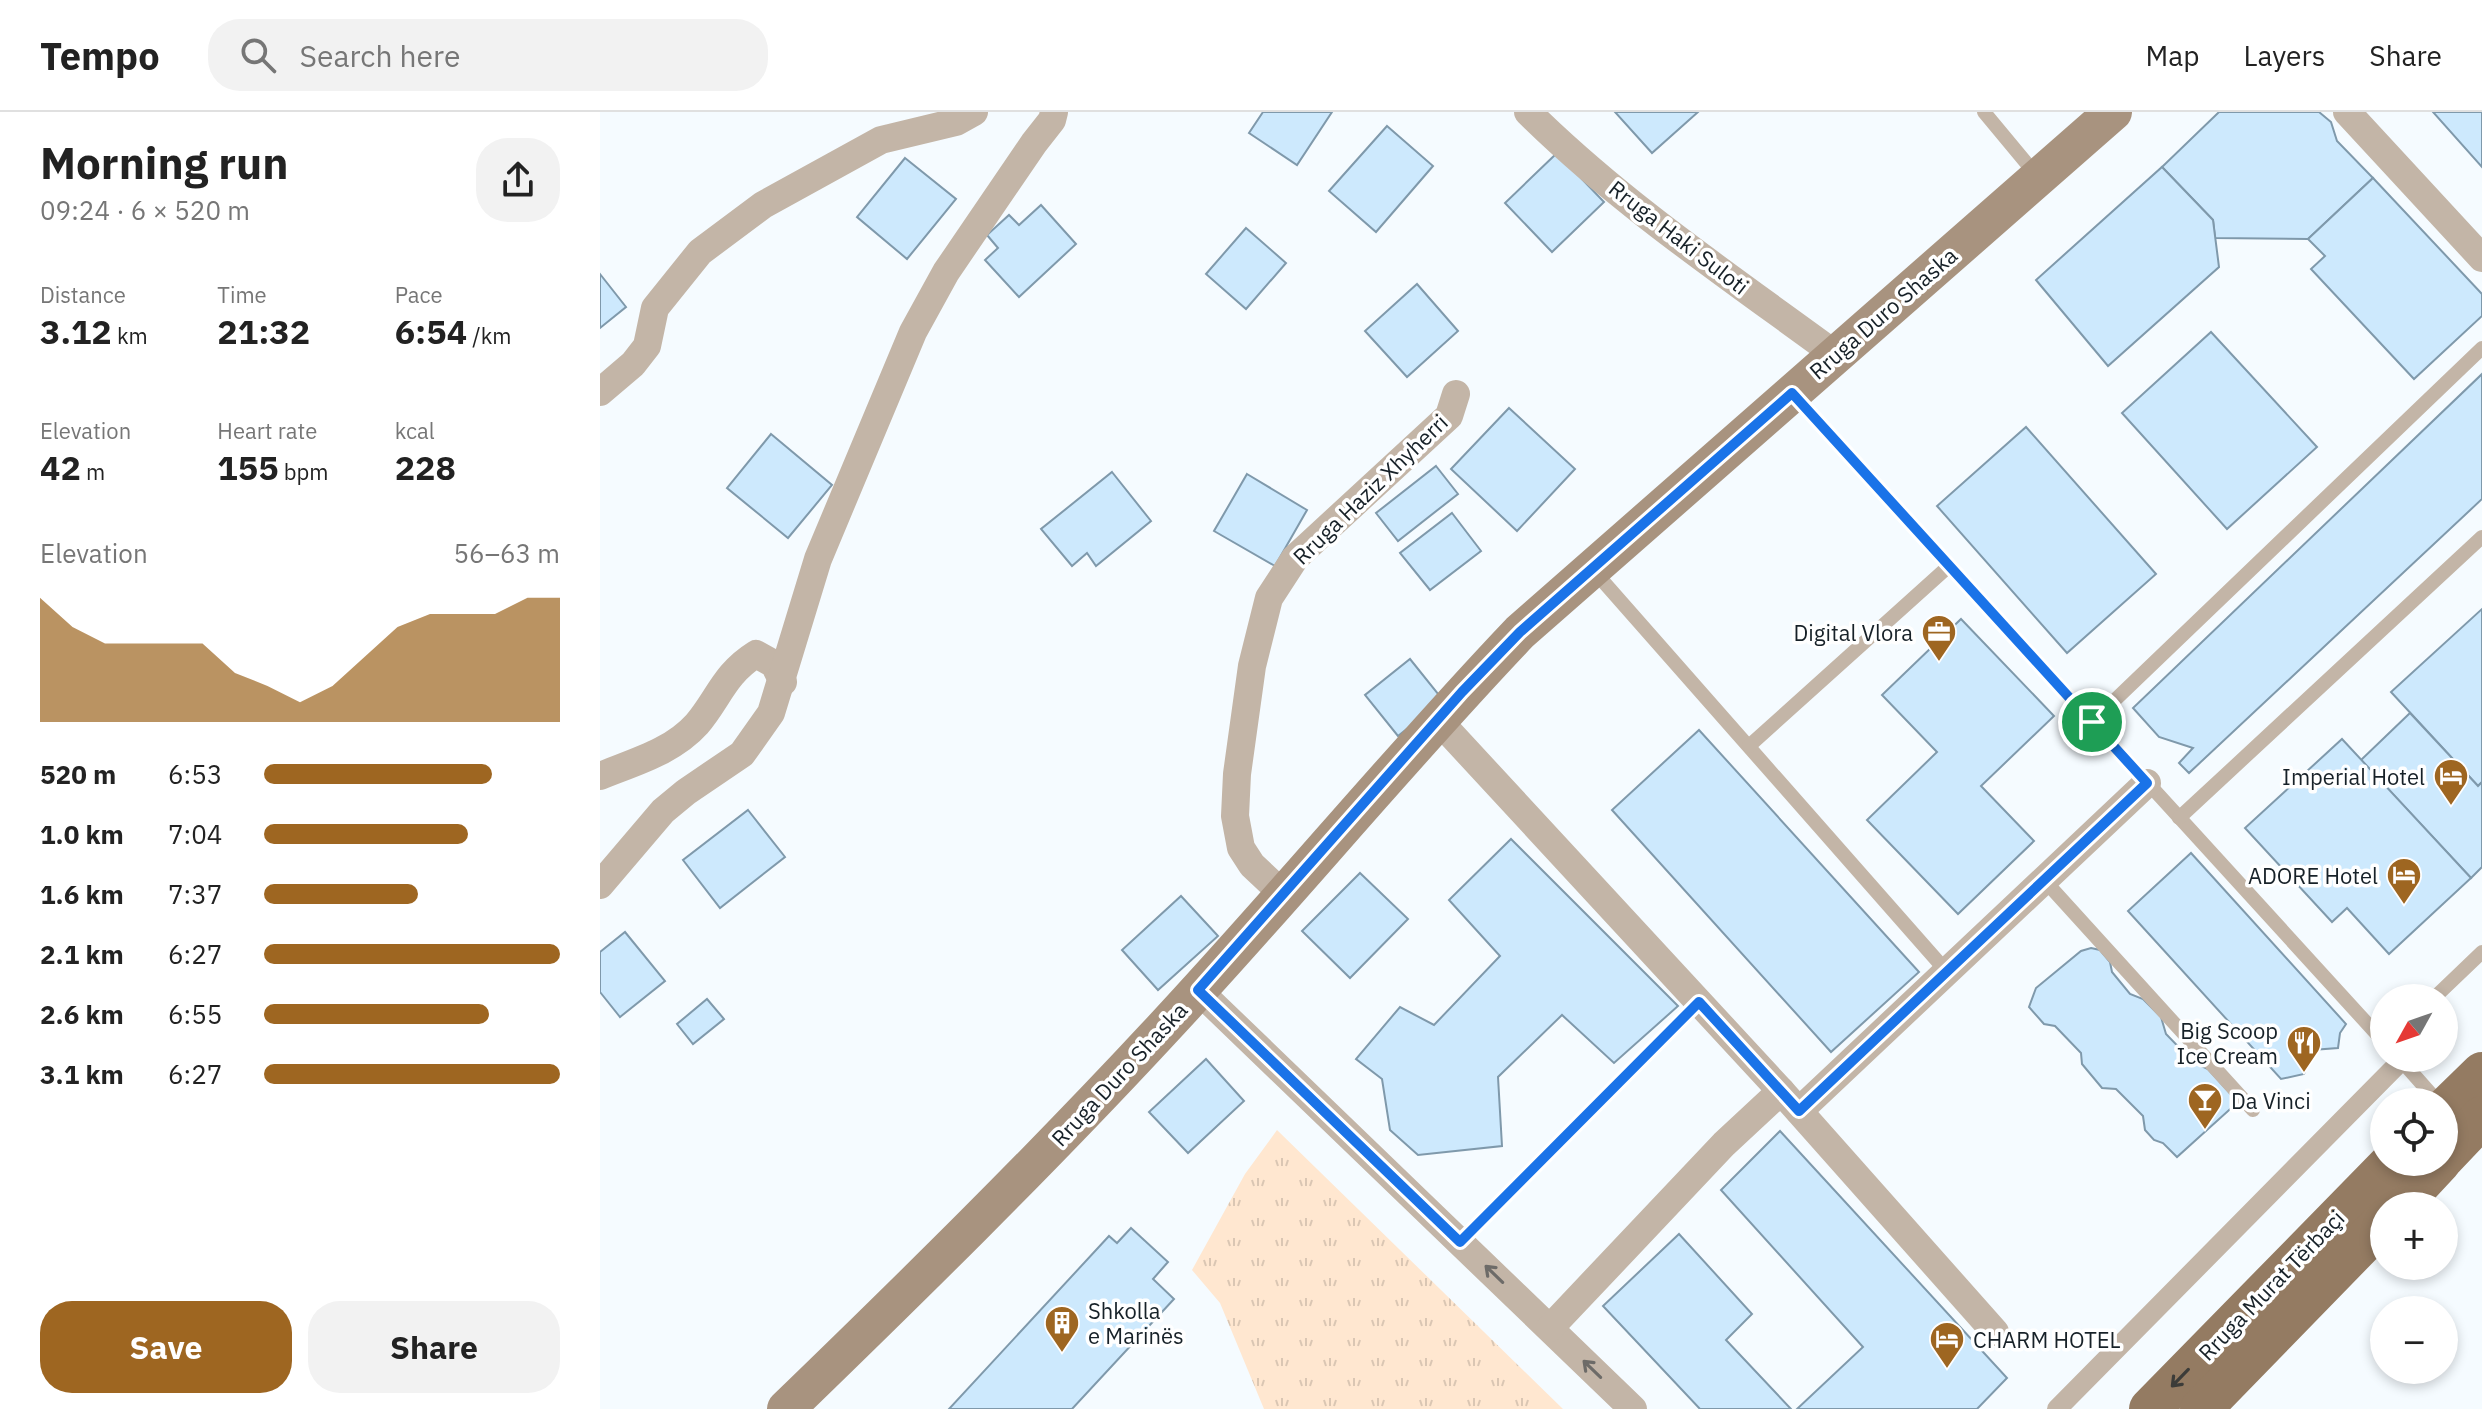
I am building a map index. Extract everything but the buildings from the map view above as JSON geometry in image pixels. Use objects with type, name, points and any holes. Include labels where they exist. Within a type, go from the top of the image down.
[{"type":"main road","name":"Rruga Duro Shaska","points":[[786,1409],[1048,1149],[1198,990],[1520,632],[2113,112]]},
{"type":"main road","points":[[2458,1125],[2482,1073]]},
{"type":"main road","name":"Rruga Murat Tërbaçi","points":[[2150,1409],[2378,1176]]},
{"type":"main road","name":"Rruga Murat Tërbaçi","points":[[2201,1409],[2370,1235]]},
{"type":"street","points":[[600,392],[633,364],[647,346],[655,308],[700,252],[763,205],[881,140],[956,122],[974,112]]},
{"type":"street","points":[[600,885],[663,811],[742,754],[771,713],[783,682],[818,559],[913,332],[946,272],[1052,120],[1054,112]]},
{"type":"street","name":"Rruga Haki Suloti","points":[[1528,112],[1556,140],[1649,218],[1836,355]]},
{"type":"street","points":[[2347,112],[2482,258]]},
{"type":"street","name":"Rruga Haziz Xhyherri","points":[[1284,895],[1252,865],[1241,848],[1235,816],[1237,774],[1252,666],[1269,598],[1295,558],[1449,416],[1456,394]]},
{"type":"street","points":[[600,776],[678,742],[698,722],[722,685],[756,654],[774,664],[783,682]]},
{"type":"street","points":[[1438,720],[1790,1101],[1995,1332]]},
{"type":"street","points":[[1550,1328],[1724,1144],[1790,1101],[1948,973],[2147,783]]},
{"type":"street","points":[[1198,990],[1633,1409]]},
{"type":"street","points":[[2057,1409],[2387,1072]]},
{"type":"street","points":[[2226,1409],[2370,1260]]},
{"type":"lane","points":[[1984,112],[2038,177]]},
{"type":"lane","points":[[2092,722],[2482,348]]},
{"type":"lane","points":[[1792,393],[2370,1027]]},
{"type":"lane","points":[[2179,818],[2482,537]]},
{"type":"lane","points":[[1749,746],[1949,566]]},
{"type":"lane","points":[[1591,568],[1948,973]]},
{"type":"lane","points":[[2045,881],[2253,1110]]},
{"type":"lane","points":[[2449,984],[2482,952]]},
{"type":"lane","points":[[1460,1242],[1699,1002]]},
{"type":"lane","points":[[2411,1072],[2426,1088]]},
{"type":"green space","points":[[1277,1130],[1563,1409],[1264,1409],[1220,1303],[1192,1270],[1245,1174]]},
{"type":"place","name":"Digital Vlora","points":[[1939,663]]},
{"type":"place","name":"Imperial Hotel","points":[[2451,807]]},
{"type":"place","name":"ADORE Hotel","points":[[2404,906]]},
{"type":"place","name":"Big Scoop Ice Cream","points":[[2304,1074]]},
{"type":"place","name":"Da Vinci","points":[[2205,1131]]},
{"type":"place","name":"Shkolla e Marinës","points":[[1062,1354]]},
{"type":"place","name":"CHARM HOTEL","points":[[1947,1370]]},
{"type":"route","points":[[1792,393],[2092,722],[2147,783],[1799,1111],[1699,1002],[1460,1242],[1198,990],[1462,692],[1520,632],[1792,393]]}]
